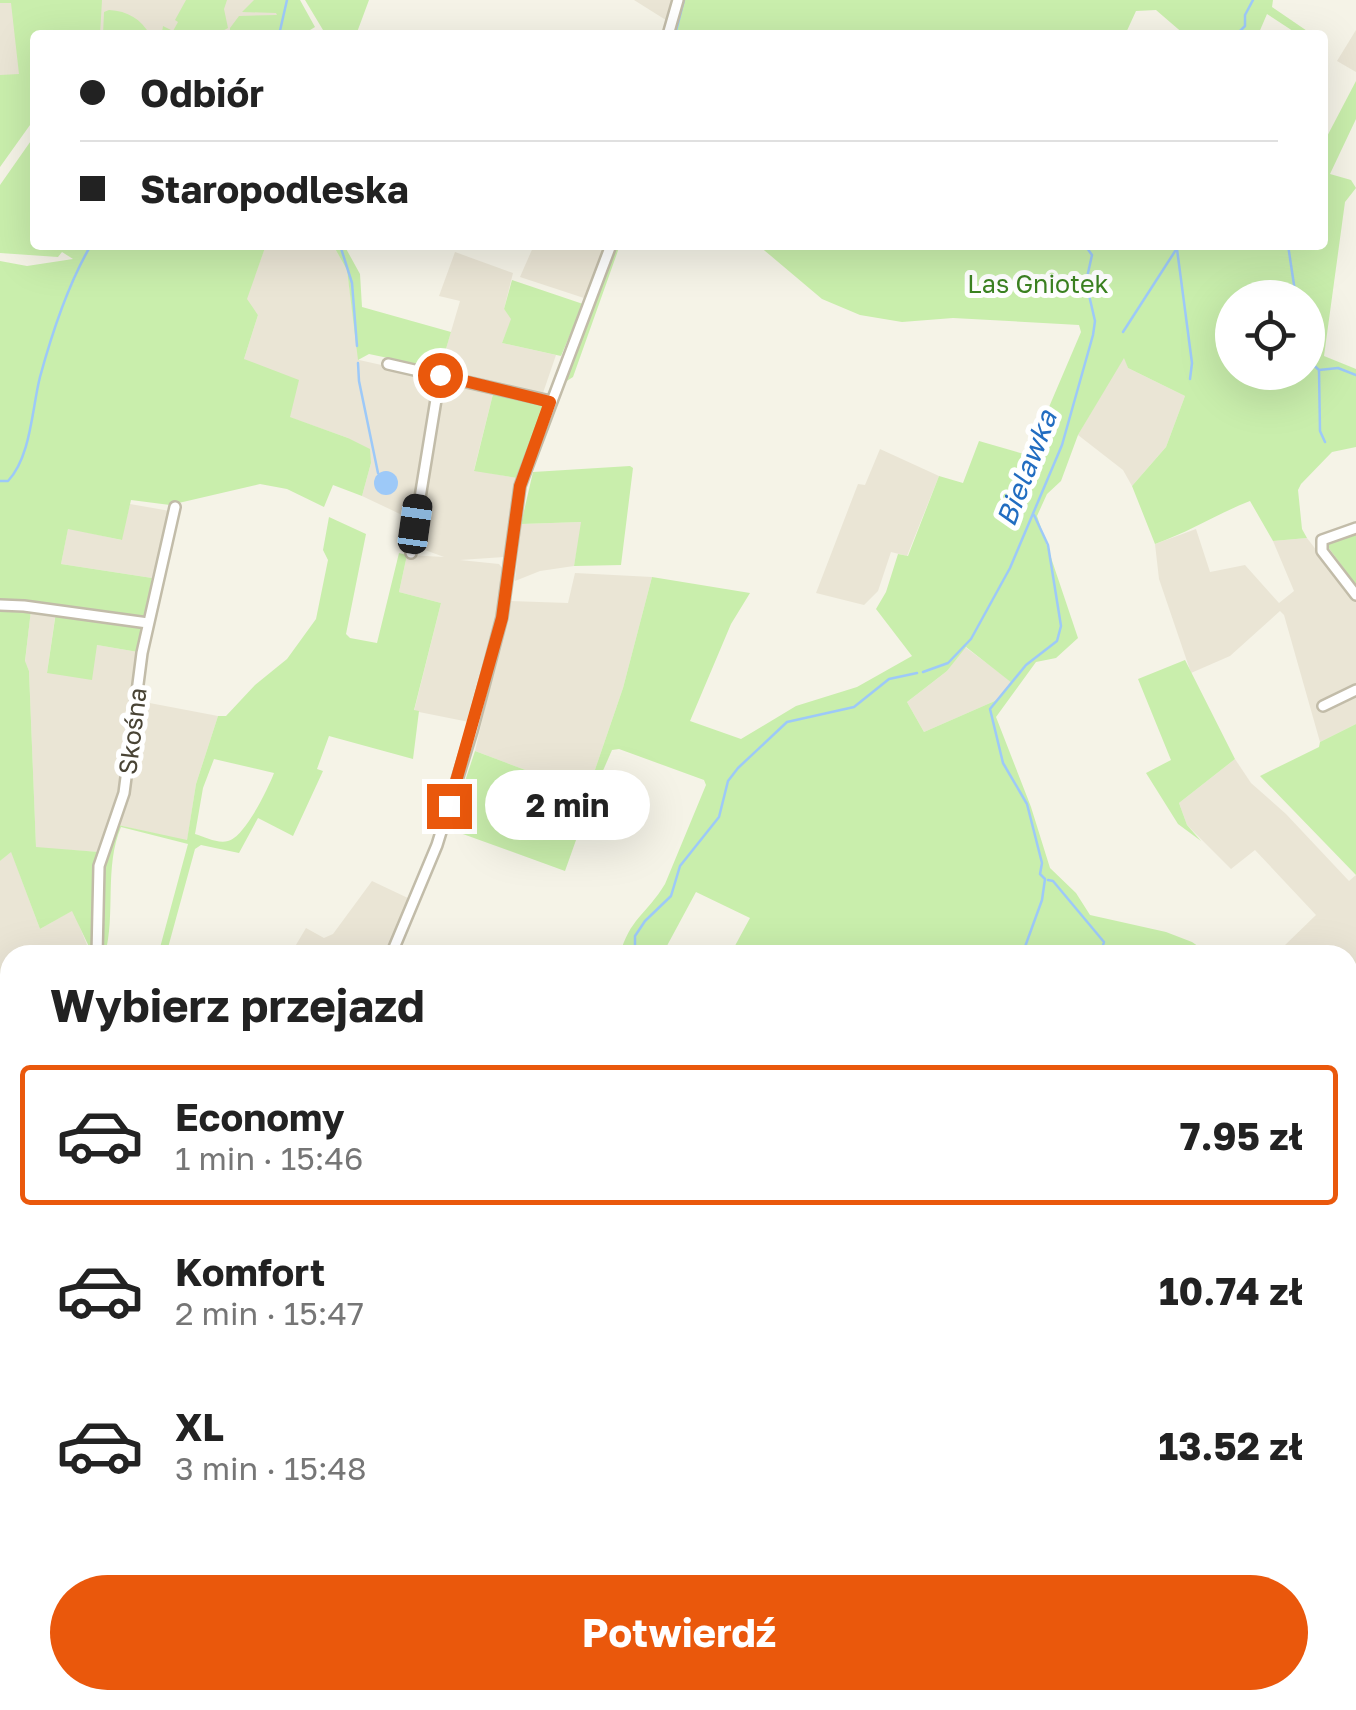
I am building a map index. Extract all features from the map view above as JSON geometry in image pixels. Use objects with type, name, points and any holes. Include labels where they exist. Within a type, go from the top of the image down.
[{"type":"street","points":[[669,30],[678,0]]},
{"type":"street","points":[[396,945],[438,844],[472,730],[502,618],[520,486],[609,250]]},
{"type":"street","points":[[388,364],[550,402]]},
{"type":"street","points":[[410,553],[440,375]]},
{"type":"street","name":"Skośna","points":[[97,945],[99,866],[124,793],[148,623],[175,507]]},
{"type":"street","points":[[1356,528],[1322,540],[1321,544],[1322,551],[1356,595]]},
{"type":"street","points":[[0,605],[148,623]]},
{"type":"street","points":[[1323,706],[1356,690]]},
{"type":"shaded area","points":[[280,0],[274,30],[30,30],[30,75],[0,75],[0,3]]},
{"type":"shaded area","points":[[634,0],[674,0],[669,22]]},
{"type":"shaded area","points":[[1356,30],[1356,72],[1337,61]]},
{"type":"shaded area","points":[[264,250],[336,250],[347,270],[359,360],[494,390],[474,470],[517,478],[504,557],[460,560],[499,564],[503,569],[495,627],[469,722],[414,711],[441,603],[399,592],[407,555],[444,557],[414,546],[417,522],[362,496],[371,463],[348,438],[289,417],[244,359],[258,315],[246,299]]},
{"type":"shaded area","points":[[532,250],[603,250],[587,299],[520,277]]},
{"type":"shaded area","points":[[455,252],[513,273],[504,309],[512,319],[502,343],[556,355],[543,393],[440,369],[460,301],[439,296]]},
{"type":"shaded area","points":[[1124,356],[1128,368],[1185,396],[1166,447],[1132,486],[1123,470],[1078,435]]},
{"type":"shaded area","points":[[880,449],[939,476],[907,556],[891,552],[878,591],[864,605],[816,593],[858,484],[865,485]]},
{"type":"shaded area","points":[[130,504],[170,511],[152,578],[61,564],[68,528],[121,540]]},
{"type":"shaded area","points":[[582,522],[574,566],[540,571],[515,581],[521,524]]},
{"type":"shaded area","points":[[1196,529],[1210,572],[1245,565],[1279,603],[1294,591],[1273,541],[1307,538],[1356,602],[1356,724],[1320,742],[1280,611],[1230,656],[1191,673],[1159,579],[1155,544]]},
{"type":"shaded area","points":[[575,573],[652,577],[623,688],[587,793],[475,751],[510,601],[568,603]]},
{"type":"shaded area","points":[[31,609],[56,611],[47,673],[97,645],[138,652],[119,795],[99,852],[36,848],[29,671],[25,662]]},
{"type":"shaded area","points":[[965,647],[1012,682],[997,700],[924,732],[907,702],[947,671]]},
{"type":"shaded area","points":[[139,701],[218,716],[196,784],[187,841],[118,825],[131,776]]},
{"type":"shaded area","points":[[1235,759],[1251,783],[1349,881],[1356,875],[1356,945],[1285,945],[1316,915],[1255,850],[1231,869],[1187,825],[1179,803]]},
{"type":"shaded area","points":[[11,851],[40,929],[73,910],[87,945],[0,945],[0,861]]},
{"type":"shaded area","points":[[372,881],[410,899],[390,945],[296,945],[306,928],[324,938],[333,934]]},
{"type":"green space","points":[[102,0],[100,30],[30,30],[30,125],[0,167],[0,75],[19,74],[11,3],[0,3]]},
{"type":"green space","points":[[186,0],[227,0],[224,9],[228,28],[224,30],[174,30],[178,22],[175,20]]},
{"type":"green space","points":[[254,0],[300,0],[315,27],[230,30],[239,16],[277,15],[242,12]]},
{"type":"green space","points":[[305,0],[369,0],[358,30],[323,30]]},
{"type":"green space","points":[[681,0],[1273,0],[1272,7],[1306,30],[1291,30],[1267,14],[1260,30],[1179,30],[1156,10],[1136,11],[1127,30],[673,30]]},
{"type":"green space","points":[[104,12],[122,12],[146,30],[103,30]]},
{"type":"green space","name":"Las Gniotek","points":[[1356,81],[1356,119],[1330,174],[1351,180],[1356,188],[1345,202],[1325,349],[1325,280],[1215,280],[1215,390],[1325,390],[1325,356],[1356,369],[1356,447],[1332,452],[1298,490],[1302,529],[1307,538],[1273,541],[1250,501],[1155,544],[1132,486],[1166,447],[1185,396],[1128,368],[1124,358],[1078,435],[1061,481],[1047,494],[1037,516],[1078,638],[1056,658],[1036,662],[996,717],[1050,868],[1076,893],[1090,915],[1166,932],[1196,945],[735,945],[750,918],[696,892],[667,945],[623,945],[633,925],[665,884],[706,785],[704,780],[619,749],[612,750],[565,871],[449,829],[475,751],[587,793],[623,688],[652,577],[750,593],[731,624],[690,721],[741,739],[796,706],[857,687],[912,656],[876,609],[898,554],[908,556],[939,476],[963,483],[979,441],[1038,458],[1049,407],[1081,332],[1079,325],[953,318],[902,322],[860,315],[822,299],[764,250],[1328,250],[1328,134]],"holes":[[[966,647],[1012,683],[997,700],[924,732],[907,702],[947,671]]]},
{"type":"green space","points":[[30,142],[30,250],[264,250],[247,299],[258,315],[244,359],[299,380],[290,417],[370,449],[371,463],[362,496],[333,485],[324,507],[287,489],[260,484],[170,505],[131,500],[122,540],[68,529],[61,564],[152,578],[138,652],[97,645],[92,680],[47,673],[56,612],[31,610],[25,661],[29,671],[36,847],[99,852],[94,945],[88,945],[72,911],[40,929],[11,852],[0,861],[0,261],[27,266],[73,259],[62,252],[58,257],[0,253],[0,185]]},
{"type":"green space","points":[[336,250],[347,250],[360,274],[362,307],[451,332],[440,369],[369,354],[358,360],[347,270]]},
{"type":"green space","points":[[613,250],[618,250],[573,377],[562,384]]},
{"type":"green space","points":[[512,280],[583,304],[561,356],[502,343],[511,319],[504,309]]},
{"type":"green space","points":[[494,390],[546,403],[517,478],[474,471]]},
{"type":"green space","points":[[633,468],[621,565],[574,566],[581,522],[521,524],[533,472]]},
{"type":"green space","points":[[329,517],[366,534],[346,634],[350,638],[377,643],[399,553],[407,555],[399,592],[441,603],[414,710],[419,711],[413,759],[329,736],[317,769],[323,771],[293,836],[258,818],[239,853],[201,845],[195,849],[169,945],[161,945],[188,844],[121,827],[113,858],[108,939],[107,945],[101,945],[106,859],[118,825],[187,840],[196,784],[218,716],[226,716],[287,659],[316,619],[328,560],[323,550]],"holes":[[[214,759],[274,773],[234,838],[220,842],[195,834],[203,788]]]},
{"type":"green space","points":[[1356,530],[1356,585],[1328,547],[1329,541]]},
{"type":"green space","points":[[1185,660],[1235,759],[1179,803],[1187,825],[1201,841],[1178,824],[1146,773],[1171,760],[1138,679]]},
{"type":"green space","points":[[1356,724],[1356,875],[1260,776]]},
{"type":"water","points":[[386,471],[395,474],[395,492],[386,495],[377,492],[374,483],[377,474]]},
{"type":"waterway","points":[[280,30],[287,0]]},
{"type":"waterway","points":[[676,30],[684,0]]},
{"type":"waterway","name":"Bielawka","points":[[1241,30],[1253,0]]},
{"type":"waterway","points":[[0,481],[8,481],[22,459],[55,326],[88,250]]},
{"type":"waterway","points":[[342,250],[352,283],[357,346]]},
{"type":"waterway","name":"Bielawka","points":[[923,672],[948,663],[971,639],[1010,568],[1062,445],[1095,321],[1086,282],[1092,255],[1088,250]]},
{"type":"waterway","points":[[1123,332],[1176,250]]},
{"type":"waterway","points":[[1177,250],[1192,363],[1190,379]]},
{"type":"waterway","points":[[1289,250],[1293,280]]},
{"type":"waterway","points":[[358,363],[378,473]]},
{"type":"waterway","points":[[1325,369],[1338,368],[1356,375]]},
{"type":"waterway","points":[[1319,390],[1320,431],[1325,442]]},
{"type":"waterway","points":[[1026,945],[1042,900],[1045,879],[1040,874],[1042,863],[1027,804],[1003,763],[990,709],[1026,665],[1057,641],[1061,626],[1048,545],[1034,515]]},
{"type":"waterway","name":"Bielawka","points":[[635,945],[635,936],[645,921],[671,896],[680,866],[719,817],[728,781],[738,768],[787,722],[854,707],[889,679],[917,673]]},
{"type":"waterway","points":[[1048,880],[1053,881],[1103,945]]},
{"type":"route","points":[[440,375],[550,402],[520,486],[502,618],[449,806]]}]
